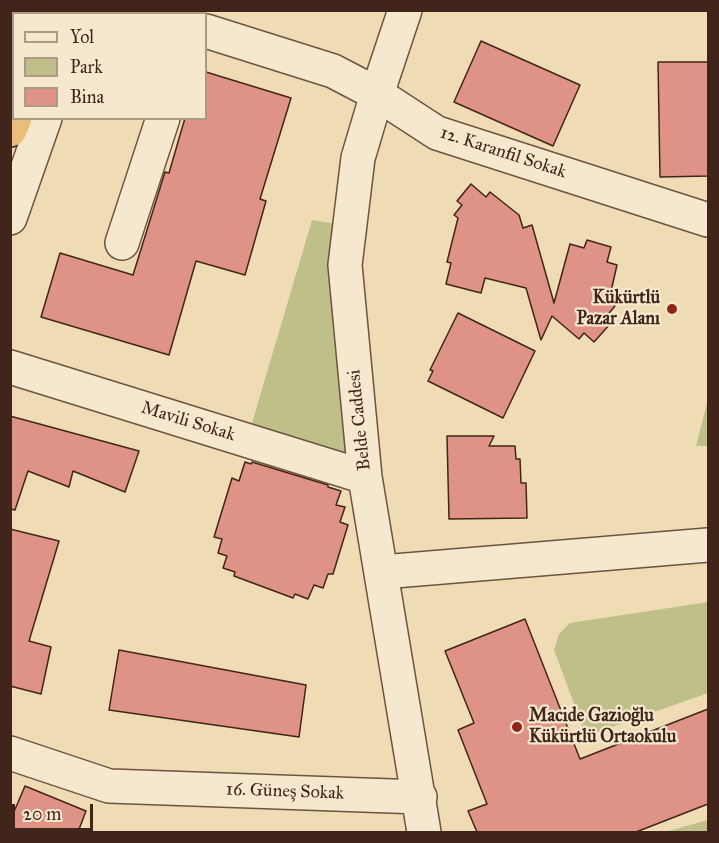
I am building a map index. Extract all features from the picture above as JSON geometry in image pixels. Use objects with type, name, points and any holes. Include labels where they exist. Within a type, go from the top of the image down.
[{"type":"street","name":"Belde Caddesi","points":[[405,10],[358,158],[345,265],[365,477],[424,832]]},
{"type":"street","name":"12. Karanfil Sokak","points":[[207,31],[333,71],[377,94],[436,133],[708,220]]},
{"type":"street","points":[[10,218],[44,120]]},
{"type":"street","points":[[122,243],[162,120]]},
{"type":"street","name":"Mavili Sokak","points":[[10,367],[365,477]]},
{"type":"street","points":[[382,572],[708,545]]},
{"type":"street","name":"16. Güneş Sokak","points":[[10,753],[110,786],[420,797]]},
{"type":"green space","points":[[312,220],[350,226],[365,477],[247,440]]},
{"type":"green space","points":[[708,399],[708,446],[696,446]]},
{"type":"green space","points":[[708,602],[708,693],[586,736],[554,650],[559,634],[570,623]]},
{"type":"green space","points":[[708,820],[708,832],[665,832]]},
{"type":"building","points":[[481,41],[580,85],[553,146],[454,102]]},
{"type":"building","points":[[658,62],[708,62],[708,176],[660,177]]},
{"type":"building","points":[[207,72],[291,98],[260,199],[266,201],[245,275],[196,261],[169,355],[41,317],[60,253],[133,275],[165,172],[169,173],[184,120],[207,120]]},
{"type":"building","points":[[471,184],[486,197],[490,192],[519,215],[523,228],[532,225],[554,303],[570,244],[584,248],[587,240],[611,247],[607,262],[617,265],[609,300],[615,306],[605,318],[611,323],[594,342],[584,333],[579,339],[552,316],[541,340],[526,288],[485,278],[481,293],[446,284],[451,263],[447,262],[458,218],[454,215],[462,205],[457,201]]},
{"type":"building","points":[[458,313],[535,351],[503,418],[428,381],[433,371],[430,370]]},
{"type":"building","points":[[10,416],[139,451],[125,492],[73,471],[69,487],[28,471],[15,510],[10,509]]},
{"type":"building","points":[[447,436],[494,436],[489,446],[515,446],[516,459],[520,459],[521,483],[526,483],[527,518],[449,519]]},
{"type":"building","points":[[245,462],[251,464],[252,462],[341,491],[336,505],[345,507],[340,522],[348,525],[333,574],[328,574],[323,588],[314,585],[308,599],[295,594],[293,598],[234,576],[235,572],[223,568],[227,556],[218,553],[222,539],[214,537],[232,478],[239,481]]},
{"type":"building","points":[[10,529],[59,541],[29,641],[51,647],[41,694],[10,686]]},
{"type":"building","name":"Macide Gazioğlu Kükürtlü Ortaokulu","points":[[525,619],[580,759],[708,709],[708,804],[636,832],[477,832],[468,811],[487,804],[458,730],[474,723],[445,651]]},
{"type":"building","points":[[119,650],[306,685],[299,737],[109,710]]},
{"type":"building","points":[[25,786],[86,811],[78,832],[10,832],[10,821]]},
{"type":"railway","points":[[10,39],[12,36]]},
{"type":"place","name":"Kükürtlü Pazar Alanı","points":[[672,309]]},
{"type":"place","name":"Macide Gazioğlu Kükürtlü Ortaokulu","points":[[517,727]]}]
